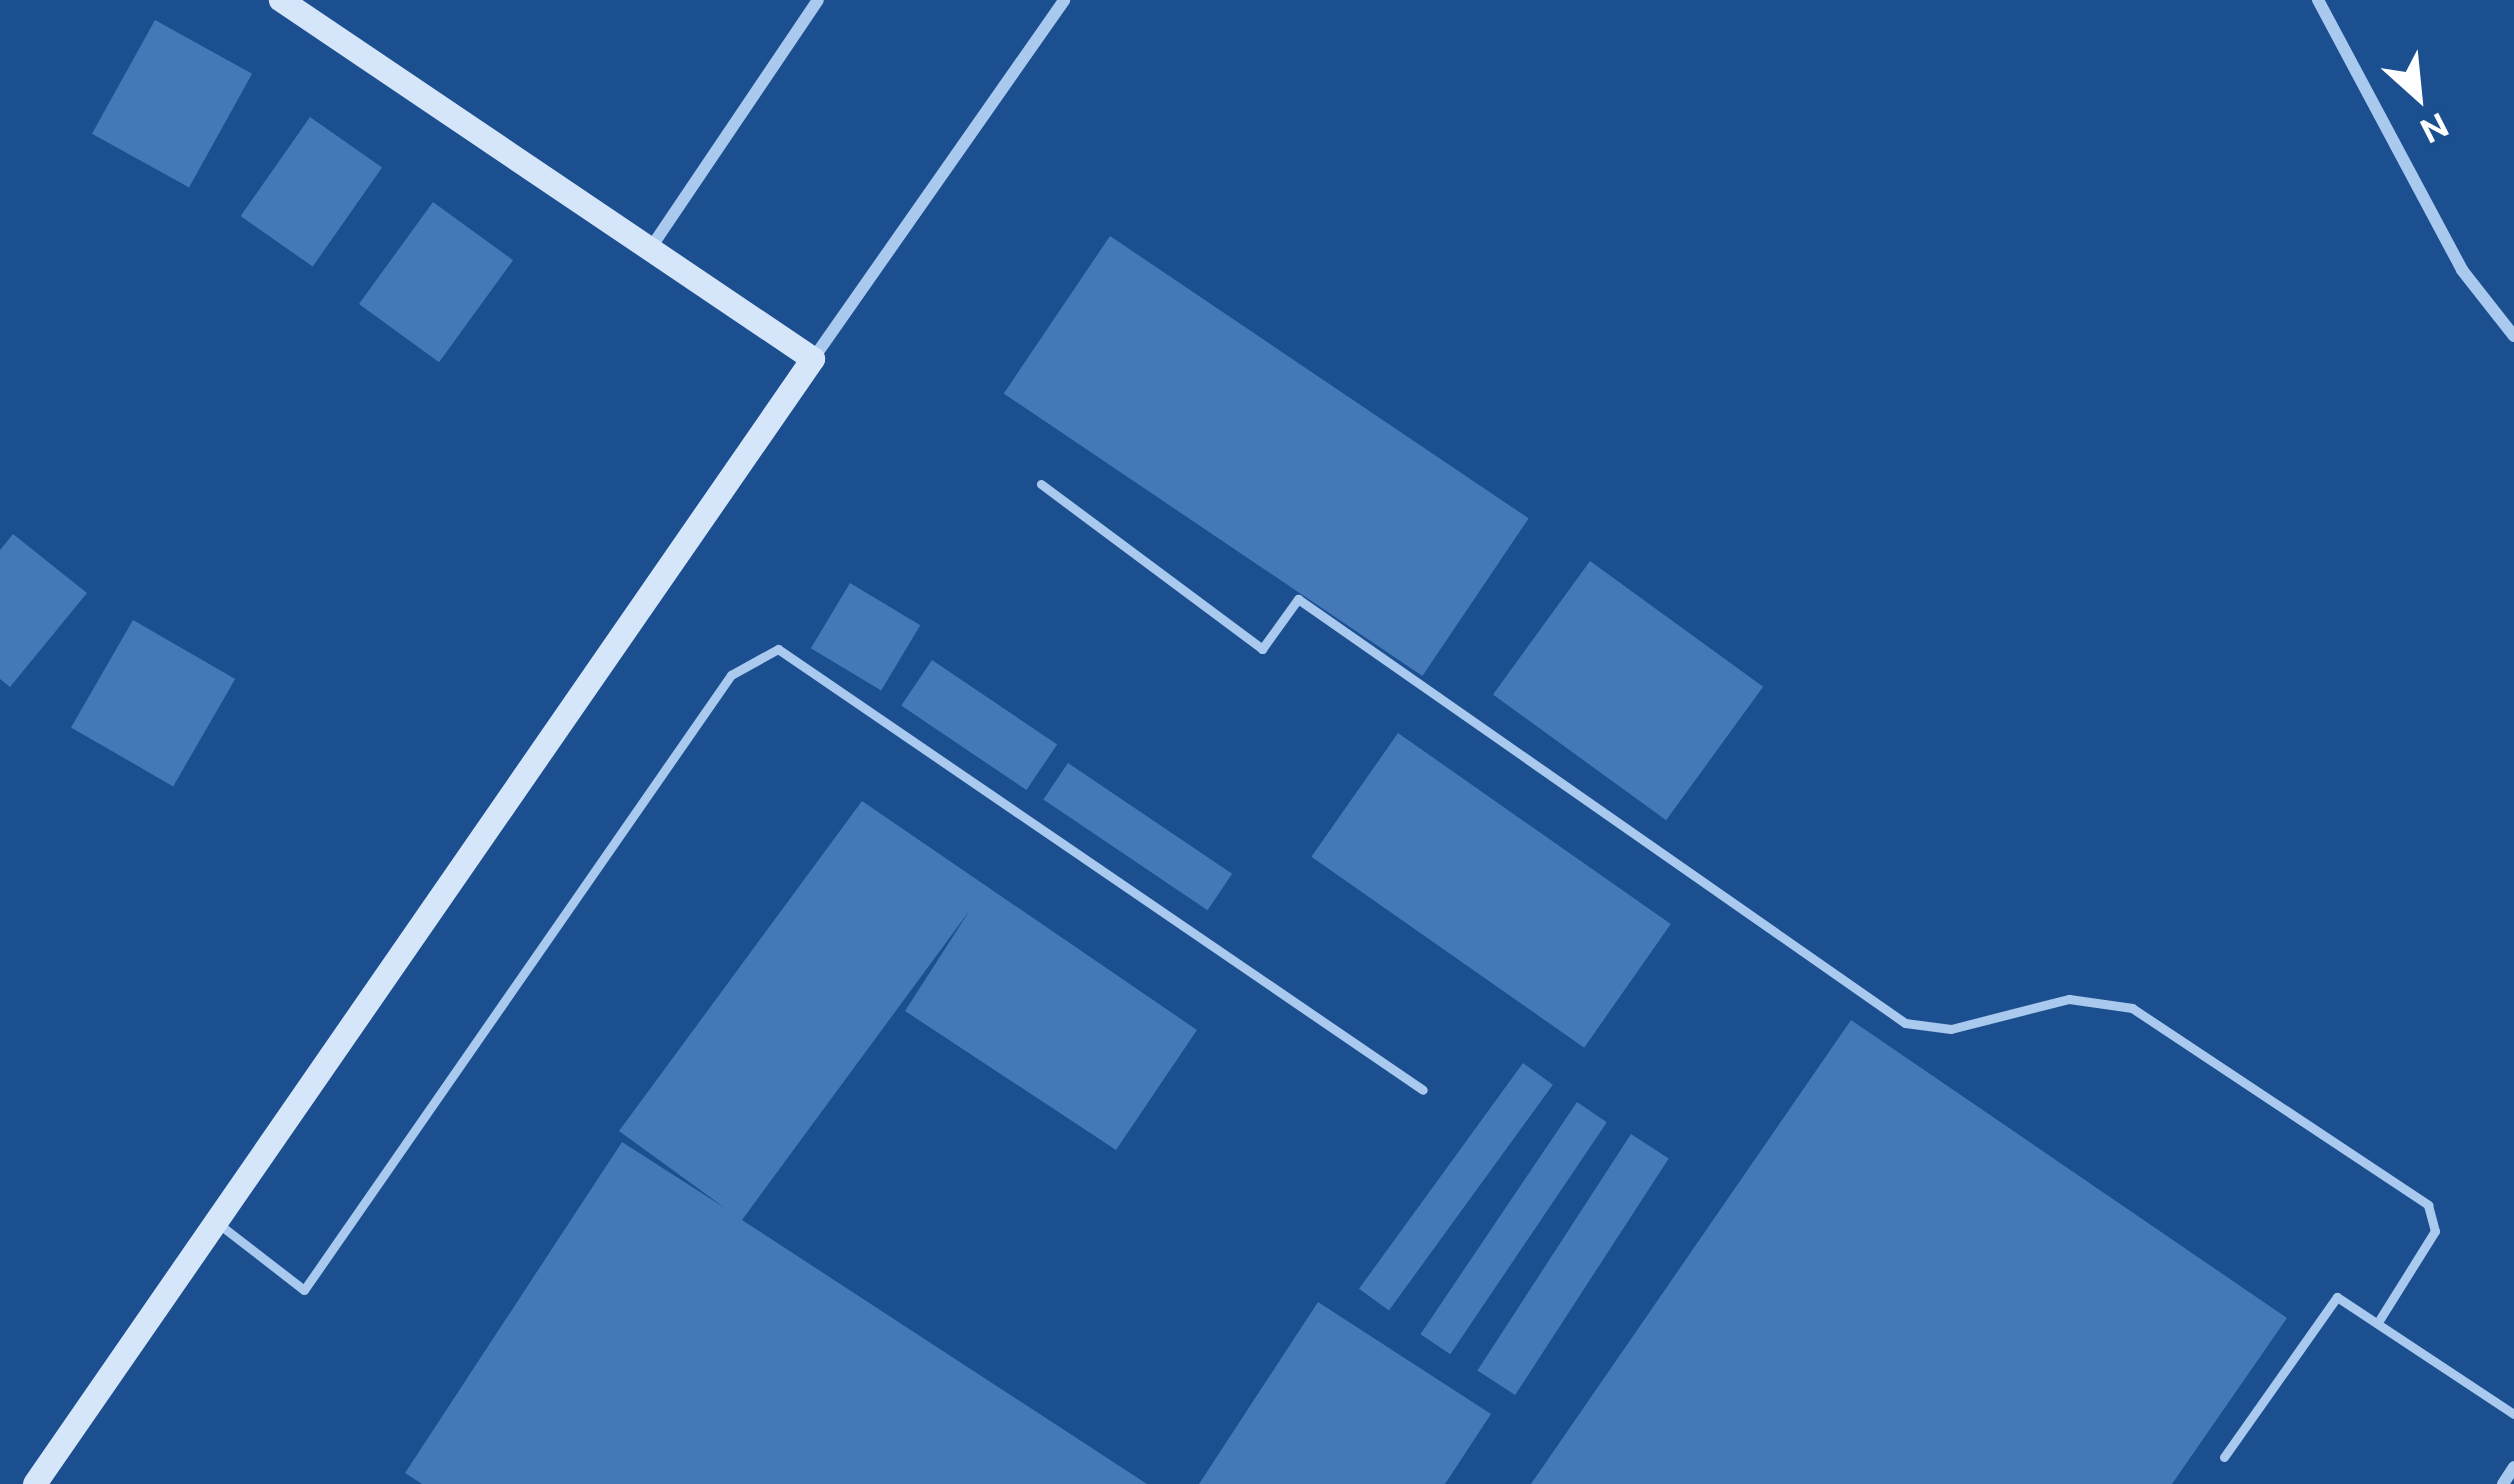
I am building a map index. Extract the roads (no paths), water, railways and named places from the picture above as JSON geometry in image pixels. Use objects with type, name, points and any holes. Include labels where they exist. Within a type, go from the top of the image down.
[{"type":"street","points":[[281,0],[813,359]]},
{"type":"street","points":[[650,249],[818,0]]},
{"type":"street","points":[[34,1484],[212,1219],[1064,0]]},
{"type":"street","points":[[2318,0],[2462,270],[2514,336]]},
{"type":"street","points":[[2503,1484],[2514,1467]]},
{"type":"lane","points":[[1041,484],[1262,650],[1298,598],[1905,1023],[1951,1029],[2069,999],[2132,1008],[2428,1205],[2435,1231],[2380,1319]]},
{"type":"lane","points":[[212,1219],[304,1290],[731,675],[778,649],[1423,1090]]},
{"type":"lane","points":[[2224,1457],[2326,1307],[2352,1298],[2514,1414]]}]
